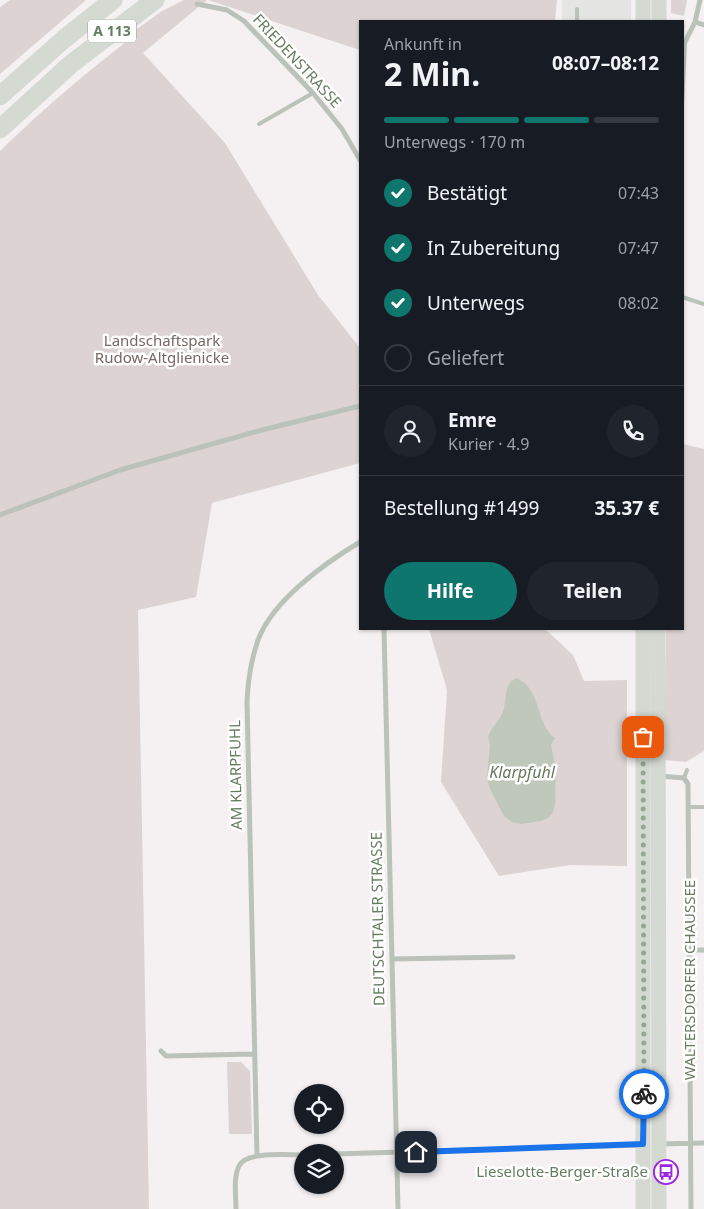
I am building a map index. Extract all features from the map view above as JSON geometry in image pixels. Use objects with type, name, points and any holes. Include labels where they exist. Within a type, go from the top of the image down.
[{"type":"highway","name":"A 113","points":[[0,96],[24,73],[113,0]]},
{"type":"highway","name":"A 113","points":[[0,129],[71,64],[155,0]]},
{"type":"main road","points":[[643,20],[644,0]]},
{"type":"main road","points":[[659,0],[659,20]]},
{"type":"main road","name":"WALTERSDORFER CHAUSSEE","points":[[643,630],[651,776],[660,1144],[659,1209]]},
{"type":"main road","name":"WALTERSDORFER CHAUSSEE","points":[[643,1209],[651,776],[658,630]]},
{"type":"street","points":[[685,42],[695,22],[700,0]]},
{"type":"street","name":"FRIEDENSTRASSE","points":[[197,4],[227,10],[244,21],[313,93],[342,129],[359,158]]},
{"type":"street","points":[[695,22],[704,25]]},
{"type":"street","points":[[0,515],[120,470],[262,430],[359,406]]},
{"type":"street","name":"AM KLARPFUHL","points":[[257,1156],[246,701],[248,673],[259,638],[278,608],[303,581],[359,543]]},
{"type":"street","name":"DEUTSCHTALER STRASSE","points":[[384,630],[398,1209]]},
{"type":"street","points":[[651,776],[684,778]]},
{"type":"street","name":"WALTERSDORFER CHAUSSEE","points":[[684,778],[688,784],[689,807],[691,1209]]},
{"type":"street","points":[[690,950],[704,950]]},
{"type":"street","points":[[392,959],[513,957]]},
{"type":"street","points":[[161,1051],[166,1056],[254,1054]]},
{"type":"street","points":[[344,1154],[704,1143]]},
{"type":"street","points":[[236,1209],[237,1174],[239,1165],[245,1158],[294,1155]]},
{"type":"lane","points":[[577,9],[577,20]]},
{"type":"lane","points":[[684,63],[685,42]]},
{"type":"lane","points":[[259,124],[313,93]]},
{"type":"lane","points":[[684,298],[704,304]]},
{"type":"lane","points":[[684,778],[687,770]]},
{"type":"lane","points":[[689,807],[704,807]]},
{"type":"shaded area","points":[[562,0],[631,0],[631,20],[562,20]]},
{"type":"green space","points":[[10,0],[86,0],[0,74],[0,7]]},
{"type":"green space","name":"Landschaftspark Rudow-Altglienicke","points":[[184,0],[207,0],[143,53],[225,143],[318,295],[359,347],[359,463],[212,503],[196,597],[138,610],[149,1209],[0,1209],[0,151],[63,93],[130,39],[127,36],[162,11]]},
{"type":"green space","points":[[208,0],[557,0],[555,20],[359,20],[359,50]]},
{"type":"green space","points":[[671,0],[687,0],[684,16],[671,13]]},
{"type":"green space","points":[[684,444],[704,449],[704,751],[686,762],[664,760],[666,630],[684,630]]},
{"type":"green space","points":[[429,630],[546,630],[573,655],[584,681],[627,680],[627,866],[570,865],[499,876],[441,782],[447,690]]},
{"type":"green space","points":[[227,1062],[241,1062],[250,1071],[252,1134],[229,1134]]},
{"type":"water","name":"Klarpfuhl","points":[[516,678],[530,690],[544,724],[555,738],[551,745],[556,770],[553,812],[548,818],[541,821],[521,824],[512,822],[504,816],[490,789],[487,777],[490,745],[488,737],[504,709],[507,689]]},
{"type":"way so far","points":[[643,737],[644,1094]]},
{"type":"place","name":"Lieselotte-Berger-Straße","points":[[666,1172]]},
{"type":"route","points":[[416,1152],[643,1144],[644,1094]]}]
